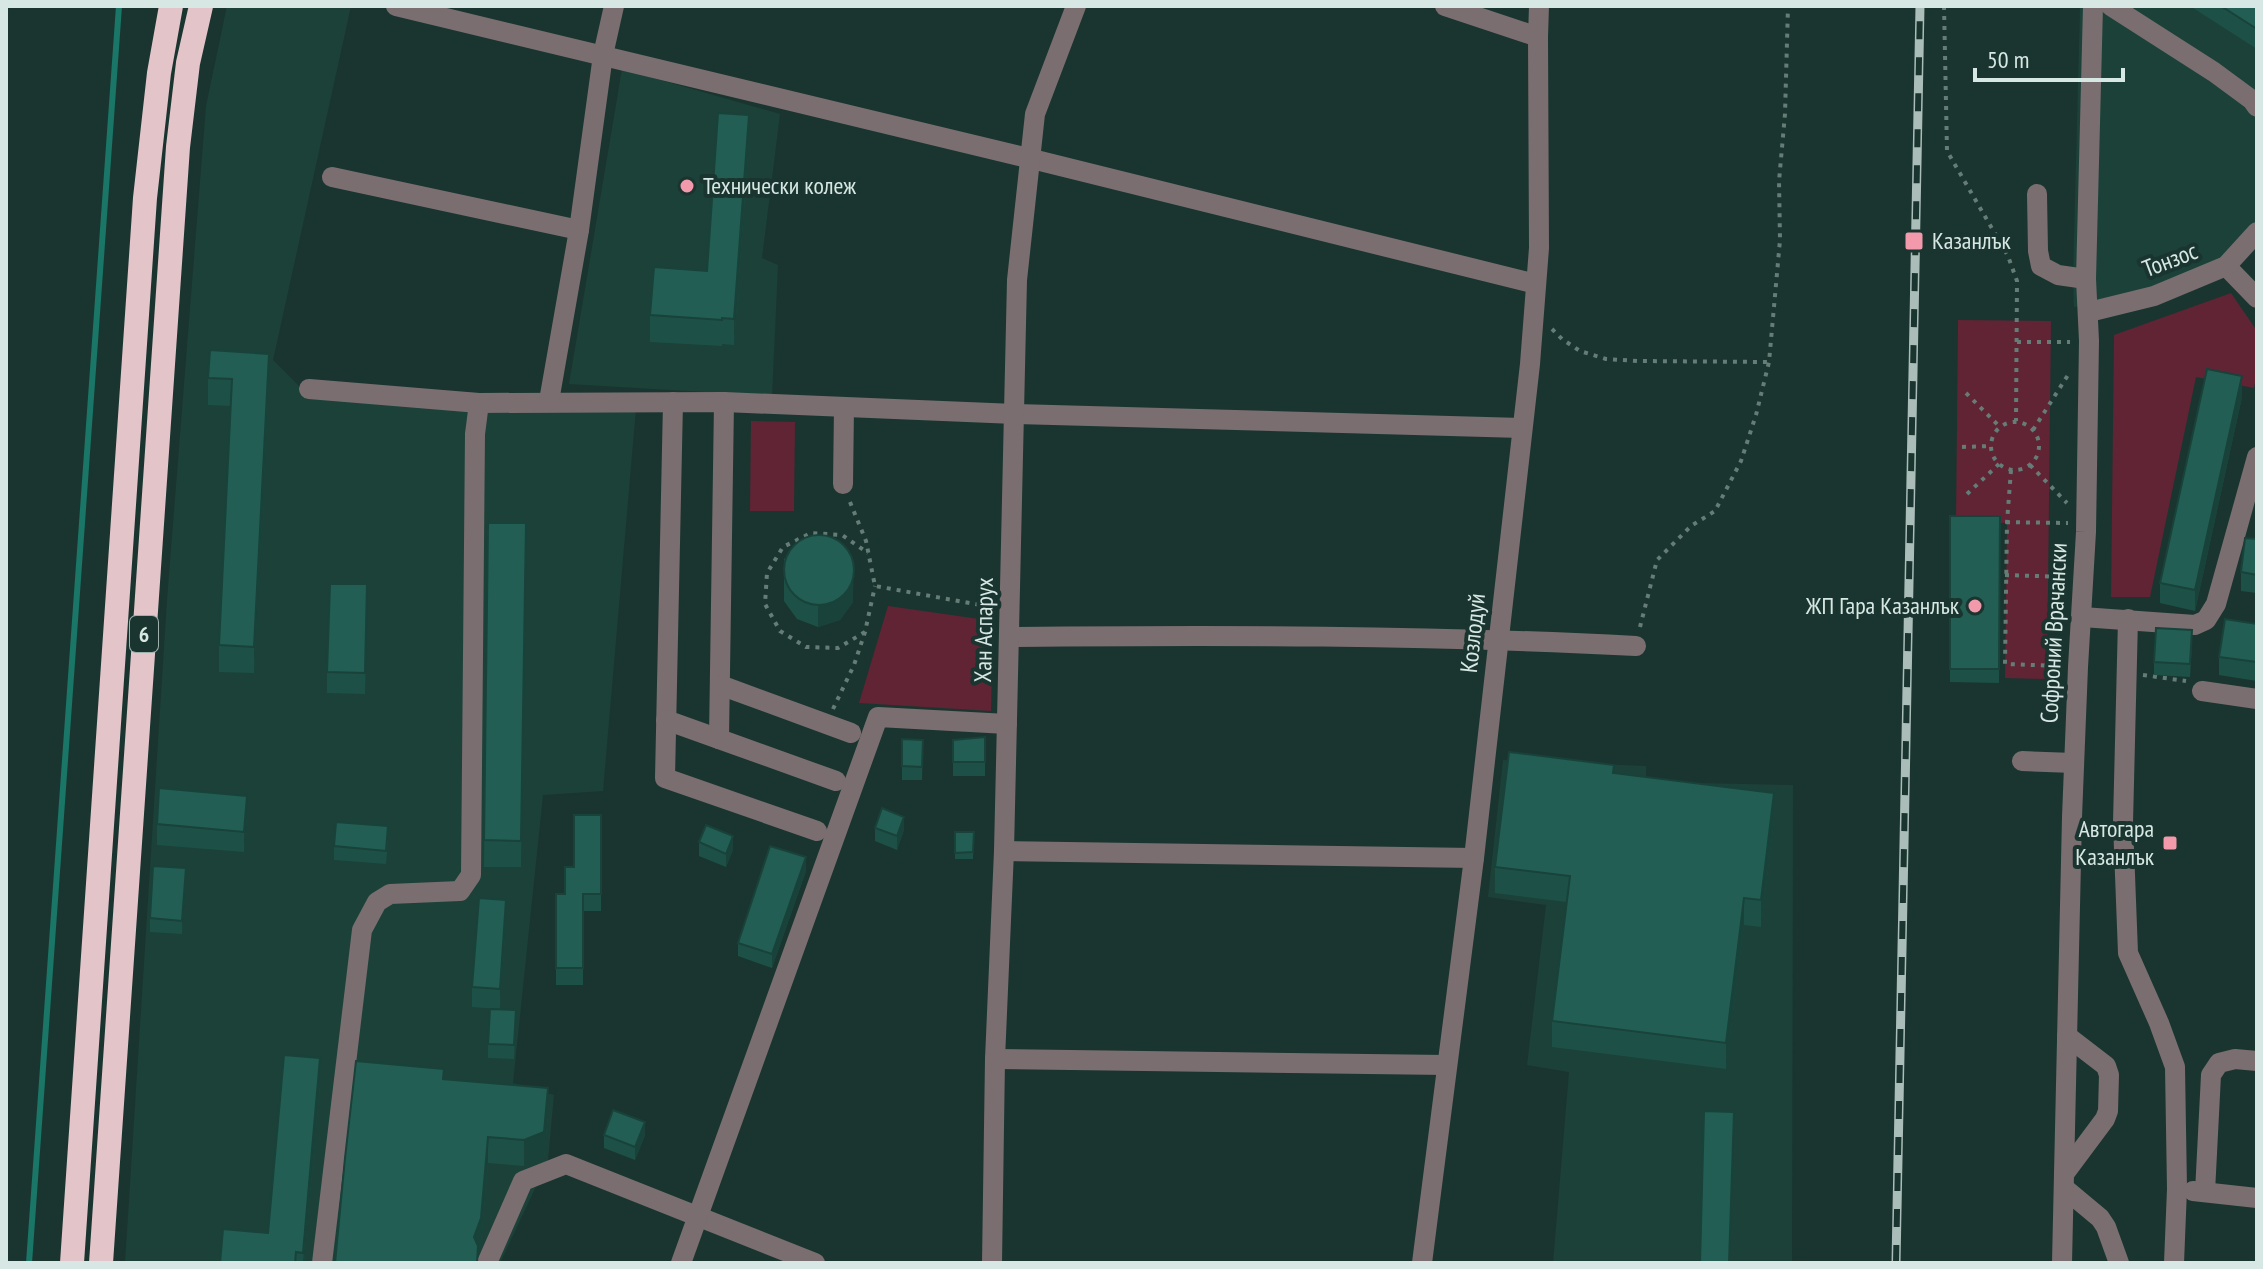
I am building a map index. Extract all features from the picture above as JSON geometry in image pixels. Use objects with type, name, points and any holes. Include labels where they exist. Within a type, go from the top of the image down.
[{"type":"highway","name":"6","points":[[72,1263],[145,198],[161,59],[171,6]]},
{"type":"highway","name":"6","points":[[101,1263],[178,147],[188,63],[201,6]]},
{"type":"street","points":[[396,6],[1536,284]]},
{"type":"street","points":[[549,401],[579,230],[603,55],[614,6]]},
{"type":"street","name":"Хан Аспарух","points":[[992,1263],[1017,280],[1035,114],[1076,6]]},
{"type":"street","points":[[1445,6],[1538,37]]},
{"type":"street","name":"Козлодуй","points":[[1422,1263],[1474,858],[1530,364],[1539,248],[1539,6]]},
{"type":"street","name":"Софроний Врачански","points":[[2062,1263],[2074,763],[2086,523],[2089,312],[2086,279],[2093,6]]},
{"type":"street","points":[[2111,6],[2214,72],[2257,107]]},
{"type":"street","points":[[332,177],[579,230]]},
{"type":"street","points":[[2037,194],[2041,266],[2058,275],[2086,279]]},
{"type":"street","points":[[2226,266],[2257,232]]},
{"type":"street","name":"Тонзос","points":[[2089,312],[2154,296],[2226,266],[2257,298]]},
{"type":"street","points":[[309,389],[479,403],[724,402],[1015,414],[1522,428]]},
{"type":"street","points":[[673,402],[665,778],[817,831]]},
{"type":"street","points":[[719,739],[724,402]]},
{"type":"street","points":[[322,1263],[362,930],[377,902],[390,894],[460,891],[471,875],[475,434],[479,403]]},
{"type":"street","points":[[843,484],[844,407]]},
{"type":"street","points":[[2082,617],[2195,625],[2206,620],[2216,604],[2257,457]]},
{"type":"street","points":[[2128,619],[2123,823],[2128,953],[2175,1067],[2177,1189],[2174,1263]]},
{"type":"street","points":[[1009,637],[1230,635],[1499,639],[1636,646]]},
{"type":"street","points":[[720,685],[851,733]]},
{"type":"street","points":[[2194,686],[2257,699]]},
{"type":"street","points":[[681,1263],[878,717],[1007,724]]},
{"type":"street","points":[[666,720],[836,781]]},
{"type":"street","points":[[2022,761],[2074,763]]},
{"type":"street","points":[[1004,851],[1474,858]]},
{"type":"street","points":[[2067,1036],[2106,1066],[2109,1075],[2105,1119],[2064,1181],[2100,1218],[2119,1263]]},
{"type":"street","points":[[995,1059],[1446,1065]]},
{"type":"street","points":[[2205,1192],[2211,1075],[2219,1063],[2235,1059],[2257,1061]]},
{"type":"street","points":[[487,1263],[523,1181],[566,1164],[815,1263]]},
{"type":"street","points":[[2177,1189],[2257,1198]]},
{"type":"path","points":[[1636,646],[1657,560],[1691,526],[1715,511],[1741,461],[1769,362],[1780,240],[1779,181],[1785,114],[1788,6]]},
{"type":"path","points":[[1944,6],[1947,151],[2008,256],[2017,281],[2016,421]]},
{"type":"path","points":[[1544,319],[1562,339],[1580,351],[1606,359],[1769,362]]},
{"type":"path","points":[[2017,342],[2089,341]]},
{"type":"path","points":[[2033,430],[2068,374]]},
{"type":"path","points":[[1966,393],[2000,427]]},
{"type":"path","points":[[2016,421],[2033,430],[2039,444],[2030,465],[2011,470],[1995,459],[1991,439],[2000,427],[2016,421]]},
{"type":"path","points":[[1962,447],[1991,446]]},
{"type":"path","points":[[1967,494],[1999,464]]},
{"type":"path","points":[[2030,465],[2086,523]]},
{"type":"path","points":[[2011,470],[2005,575],[2005,664],[2078,667]]},
{"type":"path","points":[[826,723],[854,665],[875,586],[866,541],[843,484]]},
{"type":"path","points":[[1994,522],[2086,523]]},
{"type":"path","points":[[865,632],[838,648],[806,647],[780,631],[765,604],[767,573],[783,547],[811,533],[842,535],[868,553]]},
{"type":"path","points":[[2005,575],[2083,578]]},
{"type":"path","points":[[875,586],[1010,610]]},
{"type":"path","points":[[2128,670],[2194,686]]},
{"type":"shaded area","points":[[227,6],[351,6],[273,360],[307,394],[636,408],[603,791],[543,795],[513,1083],[554,1095],[548,1161],[500,1263],[125,1263],[167,600],[206,106]]},
{"type":"shaded area","points":[[2080,6],[2257,6],[2257,233],[2157,301],[2074,307]]},
{"type":"shaded area","name":"Технически колеж","points":[[622,69],[780,114],[762,258],[778,265],[772,396],[569,384]]},
{"type":"shaded area","points":[[2231,293],[2257,331],[2254,388],[2196,377],[2150,597],[2111,597],[2114,335]]},
{"type":"shaded area","points":[[1958,320],[2051,321],[2047,679],[2005,678],[2007,523],[1956,522]]},
{"type":"shaded area","points":[[751,421],[795,422],[794,511],[750,511]]},
{"type":"shaded area","points":[[888,606],[993,621],[991,711],[859,703]]},
{"type":"shaded area","points":[[1503,760],[1646,766],[1646,782],[1793,785],[1792,1263],[1553,1263],[1569,1072],[1527,1065],[1546,905],[1488,897]]},
{"type":"building","points":[[2221,6],[2257,6],[2257,29]]},
{"type":"building","points":[[718,113],[749,115],[734,319],[650,315],[654,267],[707,271]]},
{"type":"building","points":[[210,350],[269,354],[254,647],[219,645],[232,379],[208,378]]},
{"type":"building","points":[[2207,369],[2242,376],[2195,590],[2160,583]]},
{"type":"building","name":"ЖП Гара Казанлък","points":[[1950,516],[2000,516],[1999,669],[1950,669]]},
{"type":"building","points":[[488,523],[526,523],[521,841],[484,840]]},
{"type":"building","points":[[826,535],[848,550],[854,570],[852,584],[844,595],[833,603],[812,605],[794,595],[786,584],[784,563],[794,545],[805,537]]},
{"type":"building","points":[[2245,538],[2257,539],[2257,575],[2241,572]]},
{"type":"building","points":[[330,584],[367,584],[365,673],[327,672]]},
{"type":"building","points":[[2225,619],[2257,624],[2257,662],[2219,657]]},
{"type":"building","points":[[2156,628],[2192,630],[2190,664],[2154,662]]},
{"type":"building","points":[[985,737],[985,762],[953,762],[953,740]]},
{"type":"building","points":[[902,739],[923,740],[922,767],[902,766]]},
{"type":"building","points":[[1509,752],[1614,765],[1613,773],[1774,793],[1761,900],[1744,898],[1726,1043],[1552,1021],[1570,876],[1495,867]]},
{"type":"building","points":[[159,788],[247,796],[244,832],[157,824]]},
{"type":"building","points":[[882,808],[904,817],[897,836],[875,828]]},
{"type":"building","points":[[574,815],[601,815],[601,894],[583,894],[583,968],[556,968],[556,894],[565,894],[565,867],[574,867]]},
{"type":"building","points":[[336,822],[388,826],[386,851],[334,846]]},
{"type":"building","points":[[706,825],[733,836],[726,854],[699,842]]},
{"type":"building","points":[[955,832],[974,832],[973,852],[955,853]]},
{"type":"building","points":[[770,846],[806,857],[772,954],[738,943]]},
{"type":"building","points":[[153,866],[186,868],[182,921],[150,918]]},
{"type":"building","points":[[479,898],[506,900],[500,989],[472,987]]},
{"type":"building","points":[[490,1009],[516,1010],[514,1045],[488,1044]]},
{"type":"building","points":[[284,1055],[320,1058],[303,1253],[296,1252],[295,1263],[220,1263],[223,1229],[268,1233]]},
{"type":"building","points":[[356,1061],[444,1069],[443,1079],[548,1088],[544,1132],[524,1140],[488,1137],[481,1218],[474,1237],[478,1246],[477,1263],[335,1263]]},
{"type":"building","points":[[613,1110],[645,1122],[635,1147],[604,1135]]},
{"type":"building","points":[[1704,1111],[1734,1112],[1729,1263],[1700,1263]]},
{"type":"waterway","points":[[29,1263],[119,6]]},
{"type":"railway","points":[[1896,1263],[1920,6]]},
{"type":"place","name":"Технически колеж","points":[[687,186]]},
{"type":"place","name":"Казанлък","points":[[1914,241]]},
{"type":"place","name":"ЖП Гара Казанлък","points":[[1975,606]]},
{"type":"place","name":"Автогара Казанлък","points":[[2170,843]]}]
